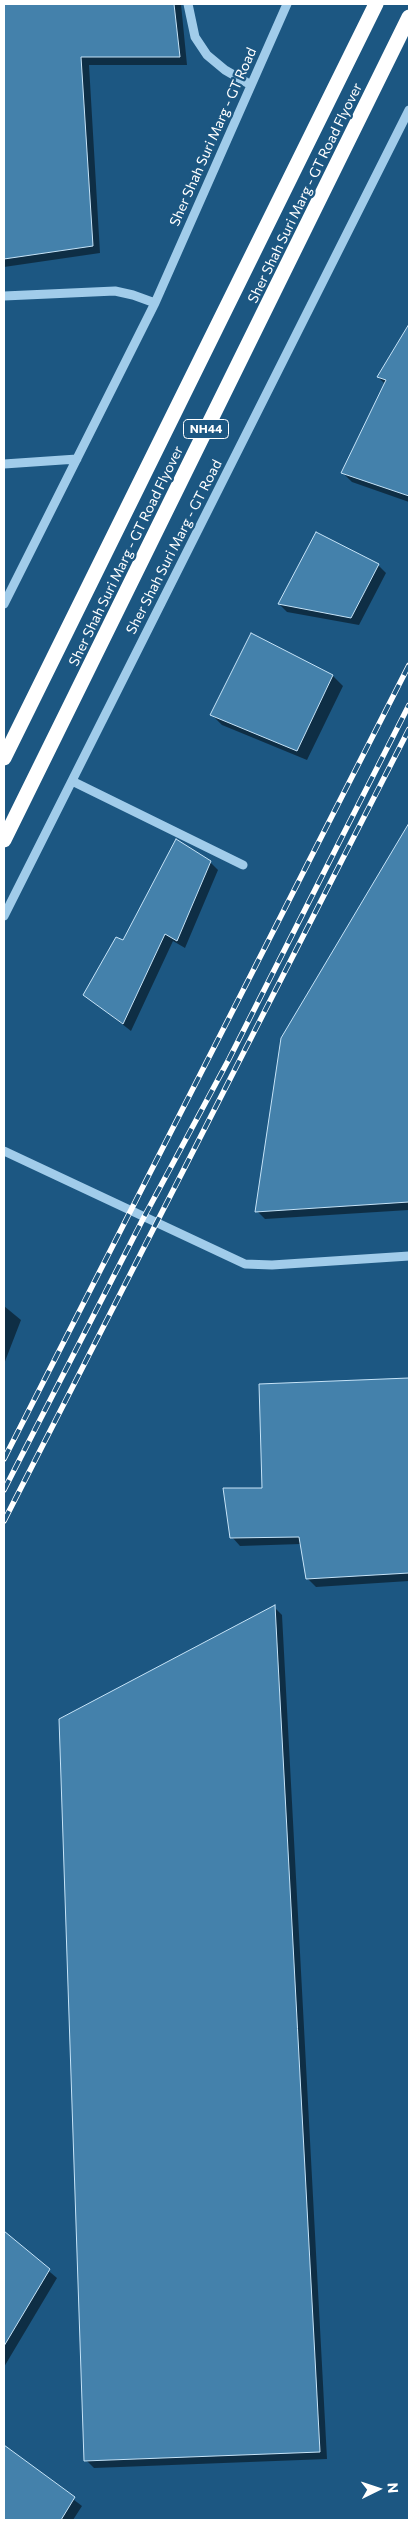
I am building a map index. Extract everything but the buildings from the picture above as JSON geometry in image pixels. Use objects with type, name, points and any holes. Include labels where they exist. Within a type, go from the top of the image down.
[{"type":"highway","name":"Sher Shah Suri Marg - GT Road Flyover","points":[[4,758],[376,4]]},
{"type":"highway","name":"Sher Shah Suri Marg - GT Road Flyover","points":[[4,840],[409,17]]},
{"type":"street","points":[[188,4],[195,37],[207,55],[225,70],[251,86]]},
{"type":"street","name":"Sher Shah Suri Marg - GT Road","points":[[4,604],[155,303],[287,4]]},
{"type":"street","name":"Sher Shah Suri Marg - GT Road","points":[[4,916],[409,110]]},
{"type":"street","points":[[4,296],[115,291],[155,303]]},
{"type":"street","points":[[4,464],[77,459]]},
{"type":"street","points":[[72,781],[243,865]]},
{"type":"street","points":[[4,1151],[245,1264],[272,1266],[409,1256]]},
{"type":"railway","points":[[4,1459],[409,665]]},
{"type":"railway","points":[[4,1490],[144,1217],[229,1059],[409,705]]},
{"type":"railway","points":[[4,1521],[409,729]]}]
